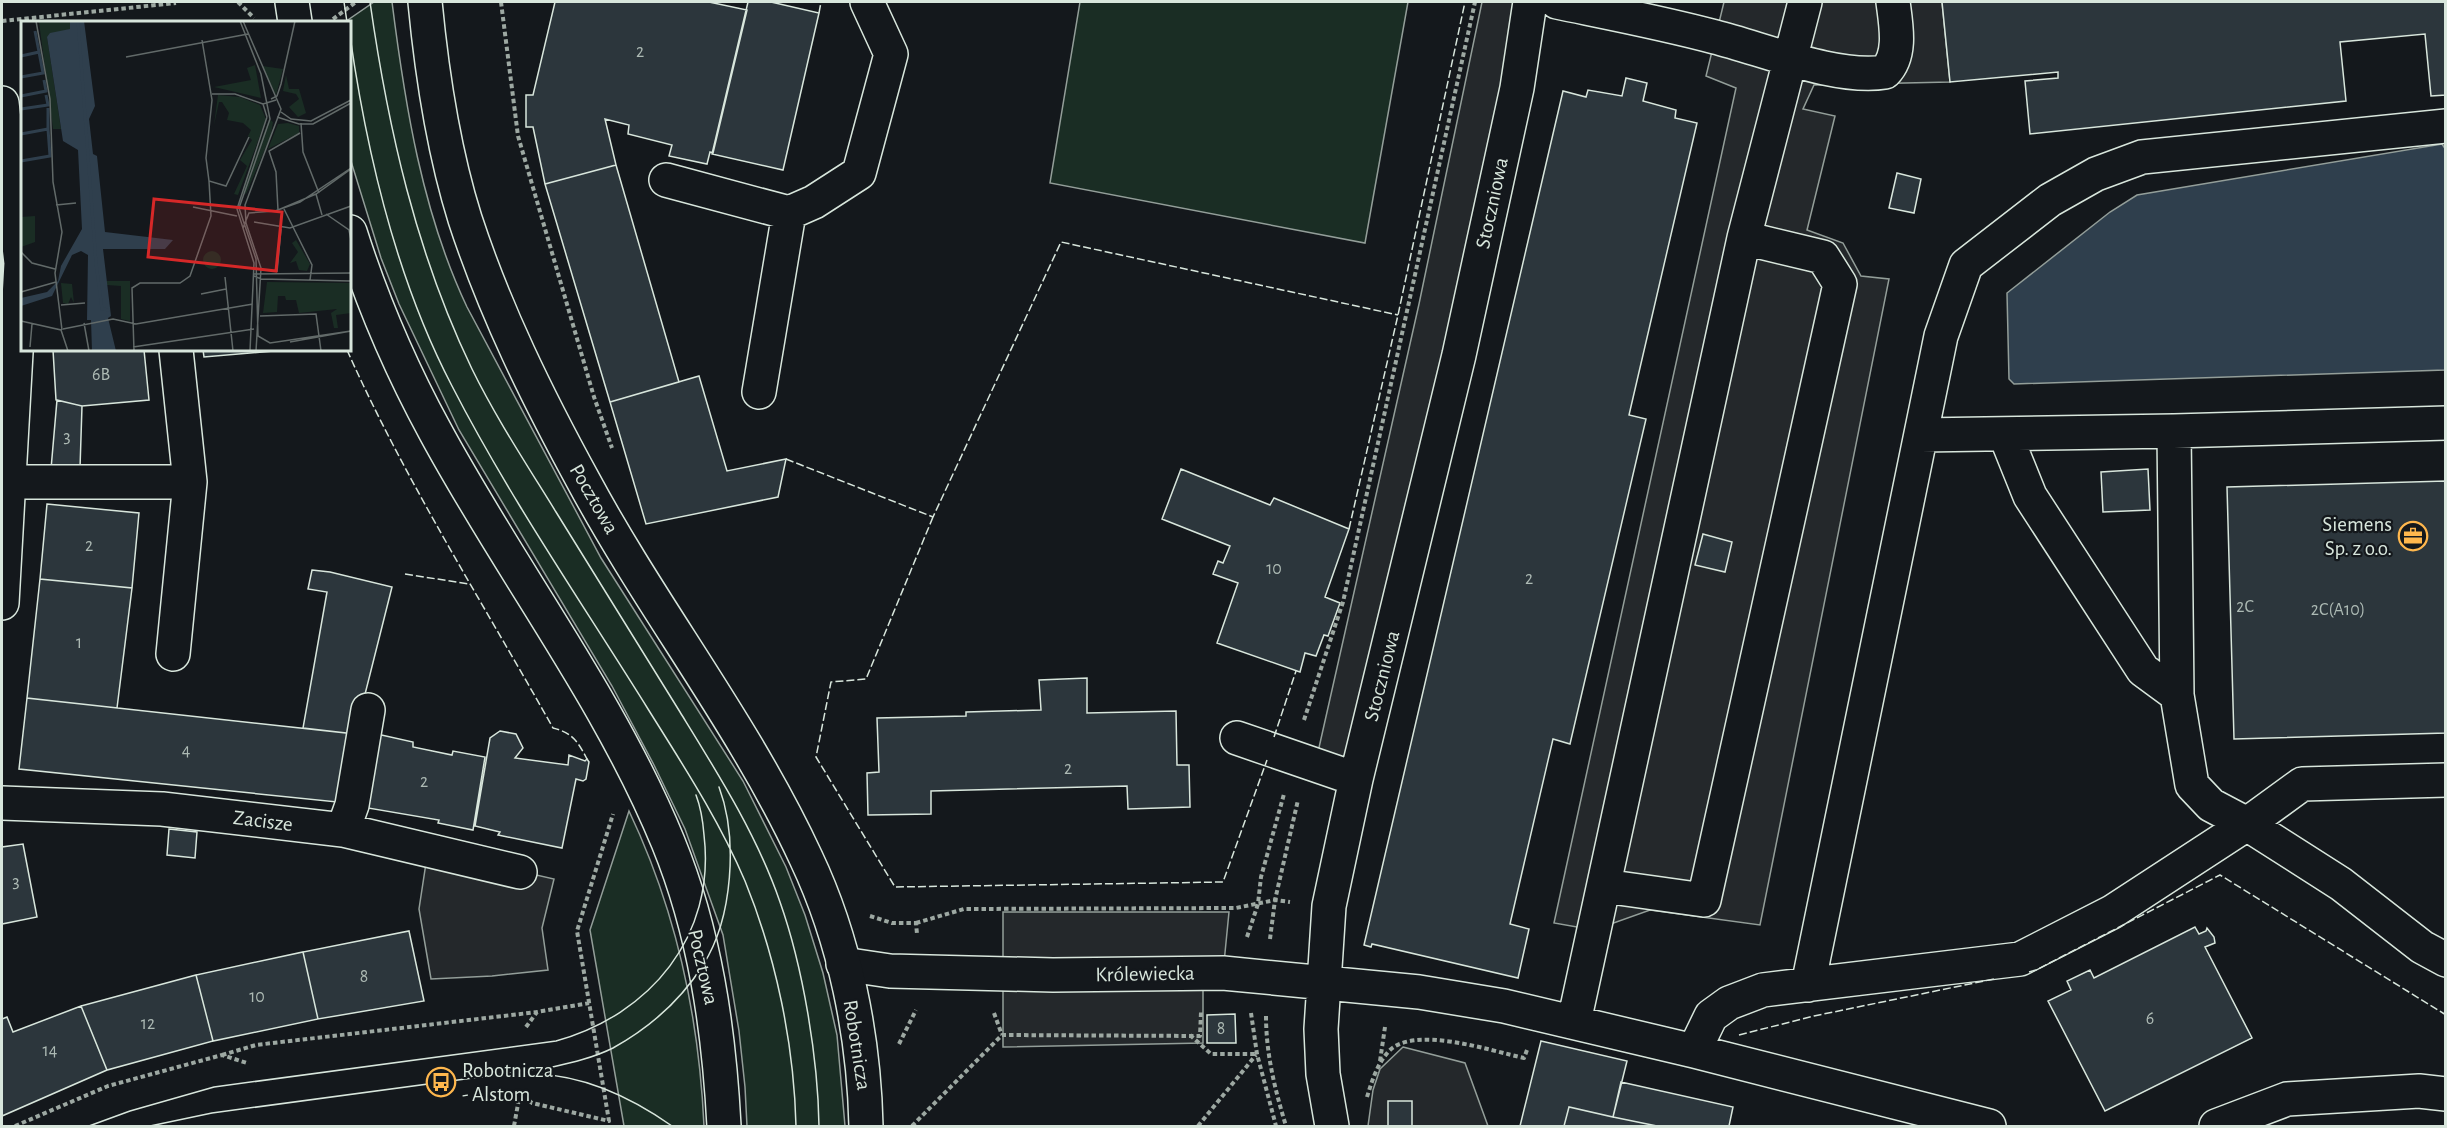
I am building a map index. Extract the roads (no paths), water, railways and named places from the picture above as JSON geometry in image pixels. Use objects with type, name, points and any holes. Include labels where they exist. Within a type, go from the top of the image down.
[{"type":"street","points":[[292,2],[308,21]]},
{"type":"street","name":"Pocztowa","points":[[425,2],[437,103],[449,160],[483,271],[516,349],[584,484],[662,614],[751,754],[787,818],[808,861],[830,918],[843,964]]},
{"type":"street","points":[[666,180],[789,213],[814,202],[859,173],[891,54],[867,2]]},
{"type":"street","name":"Stoczniowa","points":[[1332,1126],[1323,1074],[1323,983],[1329,906],[1356,780],[1459,355],[1517,88],[1530,2]]},
{"type":"street","points":[[1557,2],[1714,37],[1791,59],[1857,74],[1885,72],[1894,63],[1896,29],[1893,2]]},
{"type":"street","points":[[1574,1022],[1744,238],[1805,2]]},
{"type":"street","points":[[2,103],[21,262],[2,603]]},
{"type":"street","points":[[1808,985],[1941,336],[1966,266],[2050,200],[2096,174],[2142,157],[2445,126]]},
{"type":"street","points":[[759,392],[789,213]]},
{"type":"street","name":"Pocztowa","points":[[351,235],[389,338],[435,431],[587,682],[644,789],[668,843],[687,896],[704,964],[721,1065],[724,1126]]},
{"type":"street","points":[[1604,886],[1704,900],[1840,284],[1823,257],[1744,238]]},
{"type":"street","points":[[173,654],[190,482],[176,351]]},
{"type":"street","points":[[1921,435],[2445,423]]},
{"type":"street","points":[[2174,431],[2177,695],[2192,785],[2211,805],[2247,824],[2341,884],[2422,947],[2445,960]]},
{"type":"street","points":[[2005,434],[2030,496],[2143,670],[2177,695]]},
{"type":"street","points":[[10,482],[190,482]]},
{"type":"street","points":[[344,830],[352,805],[368,710]]},
{"type":"street","points":[[1237,738],[1356,780]]},
{"type":"street","points":[[1694,1051],[1711,1016],[1729,1003],[1763,990],[2020,959],[2112,912],[2247,824],[2302,784],[2445,780]]},
{"type":"street","name":"Zacisze","points":[[2,803],[162,809],[344,830],[520,872]]},
{"type":"street","name":"Królewiecka","points":[[843,964],[890,971],[920,972],[1053,975],[1223,973],[1323,983]]},
{"type":"street","name":"Robotnicza","points":[[843,964],[855,1014],[867,1126]]},
{"type":"street","points":[[1323,983],[1456,998],[1574,1022],[1982,1125]]},
{"type":"street","points":[[2216,1126],[2287,1099],[2419,1091],[2445,1094]]},
{"type":"water","points":[[2442,144],[2446,150],[2445,370],[2014,384],[2009,379],[2007,293],[2110,212],[2137,195]]},
{"type":"tram line","points":[[344,2],[347,21]]},
{"type":"tram line","points":[[370,2],[395,143],[407,189],[435,280],[472,369],[512,441],[722,781],[771,877],[796,955],[808,1013],[816,1071],[819,1126]]},
{"type":"tram line","points":[[351,42],[365,126],[386,216],[415,303],[432,345],[497,468],[687,772],[724,836],[745,881],[766,940],[781,1001],[792,1064],[796,1126]]},
{"type":"tram line","points":[[150,1126],[212,1113],[548,1068],[598,1055],[613,1048],[651,1022],[685,990],[713,946],[721,925],[726,901],[730,853],[729,830],[719,787]]},
{"type":"tram line","points":[[89,1126],[130,1111],[214,1087],[556,1041],[590,1029],[620,1012],[647,991],[670,966],[687,938],[699,906],[705,872],[703,825],[696,795]]},
{"type":"tram line","points":[[537,1074],[574,1079],[608,1090],[641,1106],[672,1126]]},
{"type":"place","name":"Siemens Sp. z o.o.","points":[[2413,536]]},
{"type":"place","name":"Robotnicza - Alstom","points":[[441,1082]]}]
